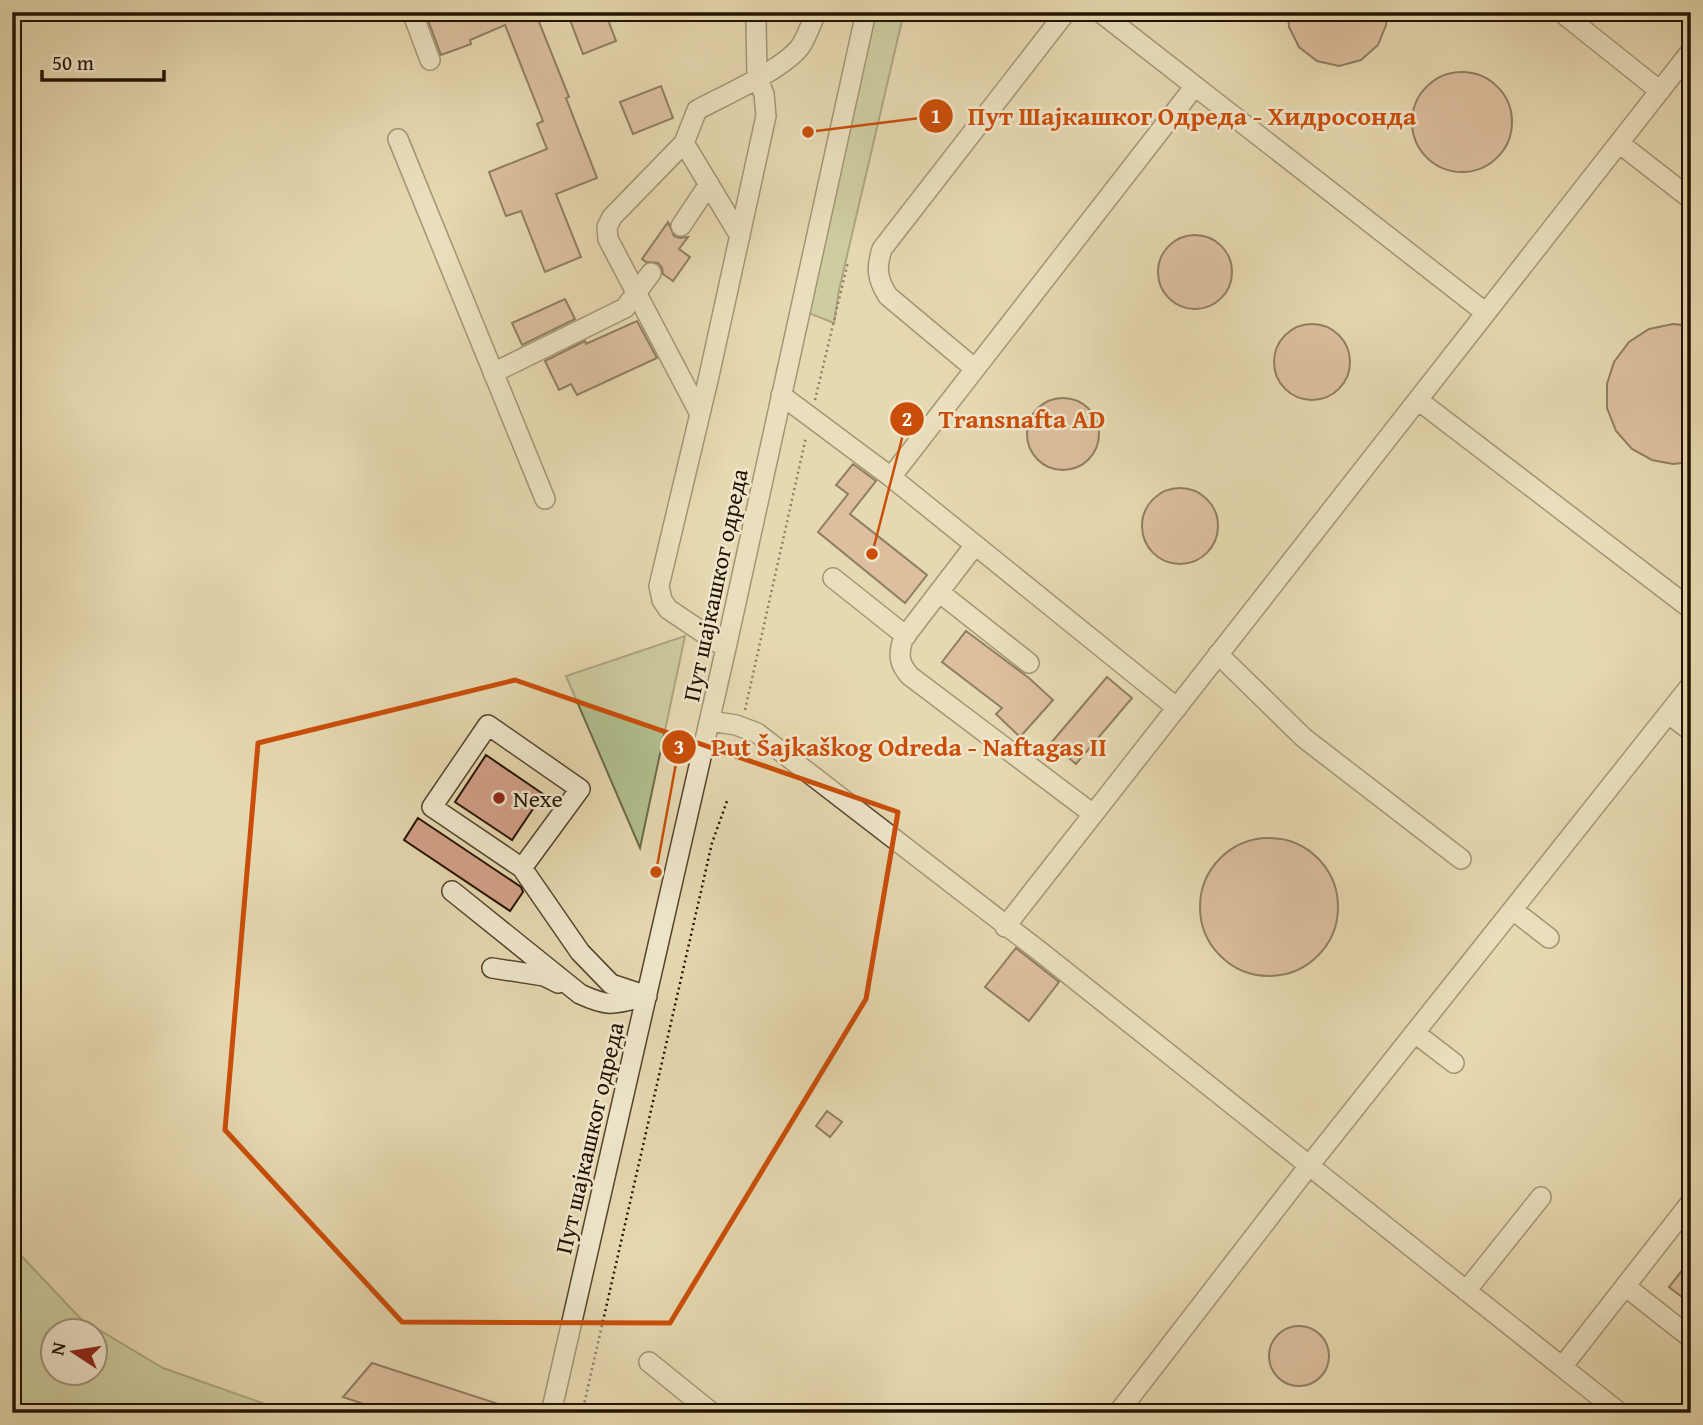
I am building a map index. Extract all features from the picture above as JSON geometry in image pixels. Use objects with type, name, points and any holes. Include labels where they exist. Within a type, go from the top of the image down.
[{"type":"street","points":[[412,12],[430,60]]},
{"type":"street","points":[[726,648],[668,609],[662,600],[659,586],[709,376],[766,116],[764,94],[757,77],[756,21],[753,12]]},
{"type":"street","points":[[700,414],[608,239],[607,227],[612,217],[684,143],[697,110],[781,65],[799,47],[816,12]]},
{"type":"street","name":"Пут шајкашког одреда","points":[[551,1413],[710,721],[866,12]]},
{"type":"street","points":[[974,368],[888,296],[879,282],[877,266],[882,249],[1066,12]]},
{"type":"street","points":[[1100,12],[1486,313]]},
{"type":"street","points":[[1560,12],[1660,91]]},
{"type":"street","points":[[1005,927],[1691,51]]},
{"type":"street","points":[[891,477],[1195,86]]},
{"type":"street","points":[[398,139],[545,499]]},
{"type":"street","points":[[684,143],[740,236]]},
{"type":"street","points":[[1619,144],[1691,199]]},
{"type":"street","points":[[681,226],[709,184]]},
{"type":"street","points":[[493,373],[625,308],[651,273]]},
{"type":"street","points":[[681,380],[701,381],[709,376]]},
{"type":"street","points":[[781,395],[891,477],[1177,708]]},
{"type":"street","points":[[1418,400],[1691,609]]},
{"type":"street","points":[[975,545],[906,636],[898,653],[901,666],[910,676],[1093,814]]},
{"type":"street","points":[[833,578],[906,636]]},
{"type":"street","points":[[939,592],[1029,663]]},
{"type":"street","points":[[1218,654],[1304,738],[1461,859]]},
{"type":"street","points":[[1118,1413],[1308,1167],[1691,685]]},
{"type":"street","points":[[1669,714],[1691,731]]},
{"type":"street","points":[[710,721],[742,727],[757,733],[1042,953],[1620,1413]]},
{"type":"street","points":[[522,868],[580,789],[488,725],[432,807],[522,868],[580,952],[611,984],[647,996]]},
{"type":"street","points":[[452,891],[580,994]]},
{"type":"street","points":[[1513,910],[1549,939]]},
{"type":"street","points":[[492,968],[544,976],[601,1004],[612,1005],[647,996]]},
{"type":"street","points":[[1415,1033],[1454,1063]]},
{"type":"street","points":[[1466,1291],[1541,1197]]},
{"type":"street","points":[[1562,1367],[1691,1202]]},
{"type":"street","points":[[1625,1286],[1691,1338]]},
{"type":"street","points":[[649,1362],[712,1413]]},
{"type":"path","points":[[742,727],[848,262]]},
{"type":"path","points":[[582,1413],[712,844],[727,801]]},
{"type":"highlighted area","points":[[515,680],[898,812],[866,999],[670,1323],[402,1322],[225,1130],[258,743]]},
{"type":"green space","points":[[876,12],[904,12],[839,290],[834,323],[806,312]]},
{"type":"green space","points":[[685,636],[640,848],[566,676]]},
{"type":"green space","points":[[12,1246],[78,1316],[38,1316],[38,1386],[108,1386],[108,1335],[163,1368],[268,1405],[267,1413],[12,1413]]},
{"type":"building","points":[[425,12],[459,12],[462,20],[480,12],[535,12],[569,97],[566,98],[597,178],[556,194],[581,257],[545,272],[521,211],[506,216],[489,172],[547,149],[537,124],[543,121],[505,25],[470,40],[471,44],[441,55]]},
{"type":"building","points":[[567,12],[605,12],[616,41],[583,54]]},
{"type":"building","points":[[1288,12],[1388,12],[1378,45],[1361,60],[1339,66],[1317,61],[1299,47],[1289,27]]},
{"type":"building","points":[[1462,72],[1481,76],[1497,87],[1508,103],[1512,122],[1508,141],[1497,157],[1481,168],[1462,172],[1443,168],[1427,157],[1416,141],[1412,122],[1416,103],[1427,87],[1443,76]]},
{"type":"building","points":[[661,86],[673,118],[633,134],[620,102]]},
{"type":"building","points":[[668,222],[674,236],[688,237],[679,249],[690,257],[673,281],[663,274],[658,263],[642,259]]},
{"type":"building","points":[[1195,235],[1209,238],[1221,246],[1229,258],[1232,272],[1229,286],[1221,298],[1209,306],[1195,309],[1181,306],[1169,298],[1161,286],[1158,272],[1161,258],[1169,246],[1181,238]]},
{"type":"building","points":[[565,299],[575,319],[522,345],[512,323]]},
{"type":"building","points":[[637,321],[657,358],[577,395],[571,384],[559,390],[545,361],[585,341],[586,344]]},
{"type":"building","points":[[1312,324],[1327,327],[1339,335],[1347,347],[1350,362],[1347,377],[1339,389],[1327,397],[1312,400],[1297,397],[1285,389],[1277,377],[1274,362],[1277,347],[1285,335],[1297,327]]},
{"type":"building","points":[[1673,324],[1691,326],[1691,462],[1673,464],[1652,460],[1632,449],[1616,431],[1607,408],[1607,384],[1614,362],[1629,342],[1649,329]]},
{"type":"building","points":[[1063,398],[1083,404],[1093,414],[1099,434],[1093,454],[1083,464],[1063,470],[1043,464],[1033,454],[1027,434],[1033,414],[1043,404]]},
{"type":"building","points":[[853,464],[876,481],[850,514],[927,575],[905,603],[818,532],[848,494],[836,485]]},
{"type":"building","points":[[1180,488],[1194,491],[1207,499],[1215,512],[1218,526],[1215,540],[1207,553],[1194,561],[1180,564],[1166,561],[1153,553],[1145,540],[1142,526],[1145,512],[1153,499],[1166,491]]},
{"type":"building","points":[[966,631],[1029,678],[1053,700],[1020,737],[996,714],[1002,708],[942,662]]},
{"type":"building","points":[[1107,677],[1132,698],[1076,764],[1051,743]]},
{"type":"building","name":"Nexe","points":[[486,755],[543,794],[512,840],[455,802]]},
{"type":"building","points":[[418,818],[521,887],[523,892],[510,911],[404,840]]},
{"type":"building","points":[[1269,838],[1296,843],[1318,858],[1333,880],[1338,907],[1333,934],[1318,956],[1296,971],[1269,976],[1242,971],[1220,956],[1205,934],[1200,907],[1205,880],[1220,858],[1242,843]]},
{"type":"building","points":[[1016,948],[1059,982],[1029,1021],[985,987]]},
{"type":"building","points":[[827,1111],[842,1122],[830,1137],[816,1126]]},
{"type":"building","points":[[1691,1259],[1691,1304],[1669,1287]]},
{"type":"building","points":[[1299,1326],[1316,1331],[1324,1339],[1329,1356],[1324,1373],[1316,1381],[1299,1386],[1282,1381],[1274,1373],[1269,1356],[1274,1339],[1282,1331]]},
{"type":"building","points":[[372,1363],[517,1410],[517,1413],[390,1413],[343,1397]]},
{"type":"place","name":"Пут Шајкашког Одреда - Хидросонда","points":[[808,132]]},
{"type":"place","name":"Transnafta AD","points":[[872,554]]},
{"type":"place","name":"Nexe","points":[[499,798]]},
{"type":"place","name":"Put Šajkaškog Odreda - Naftagas II","points":[[656,872]]}]
